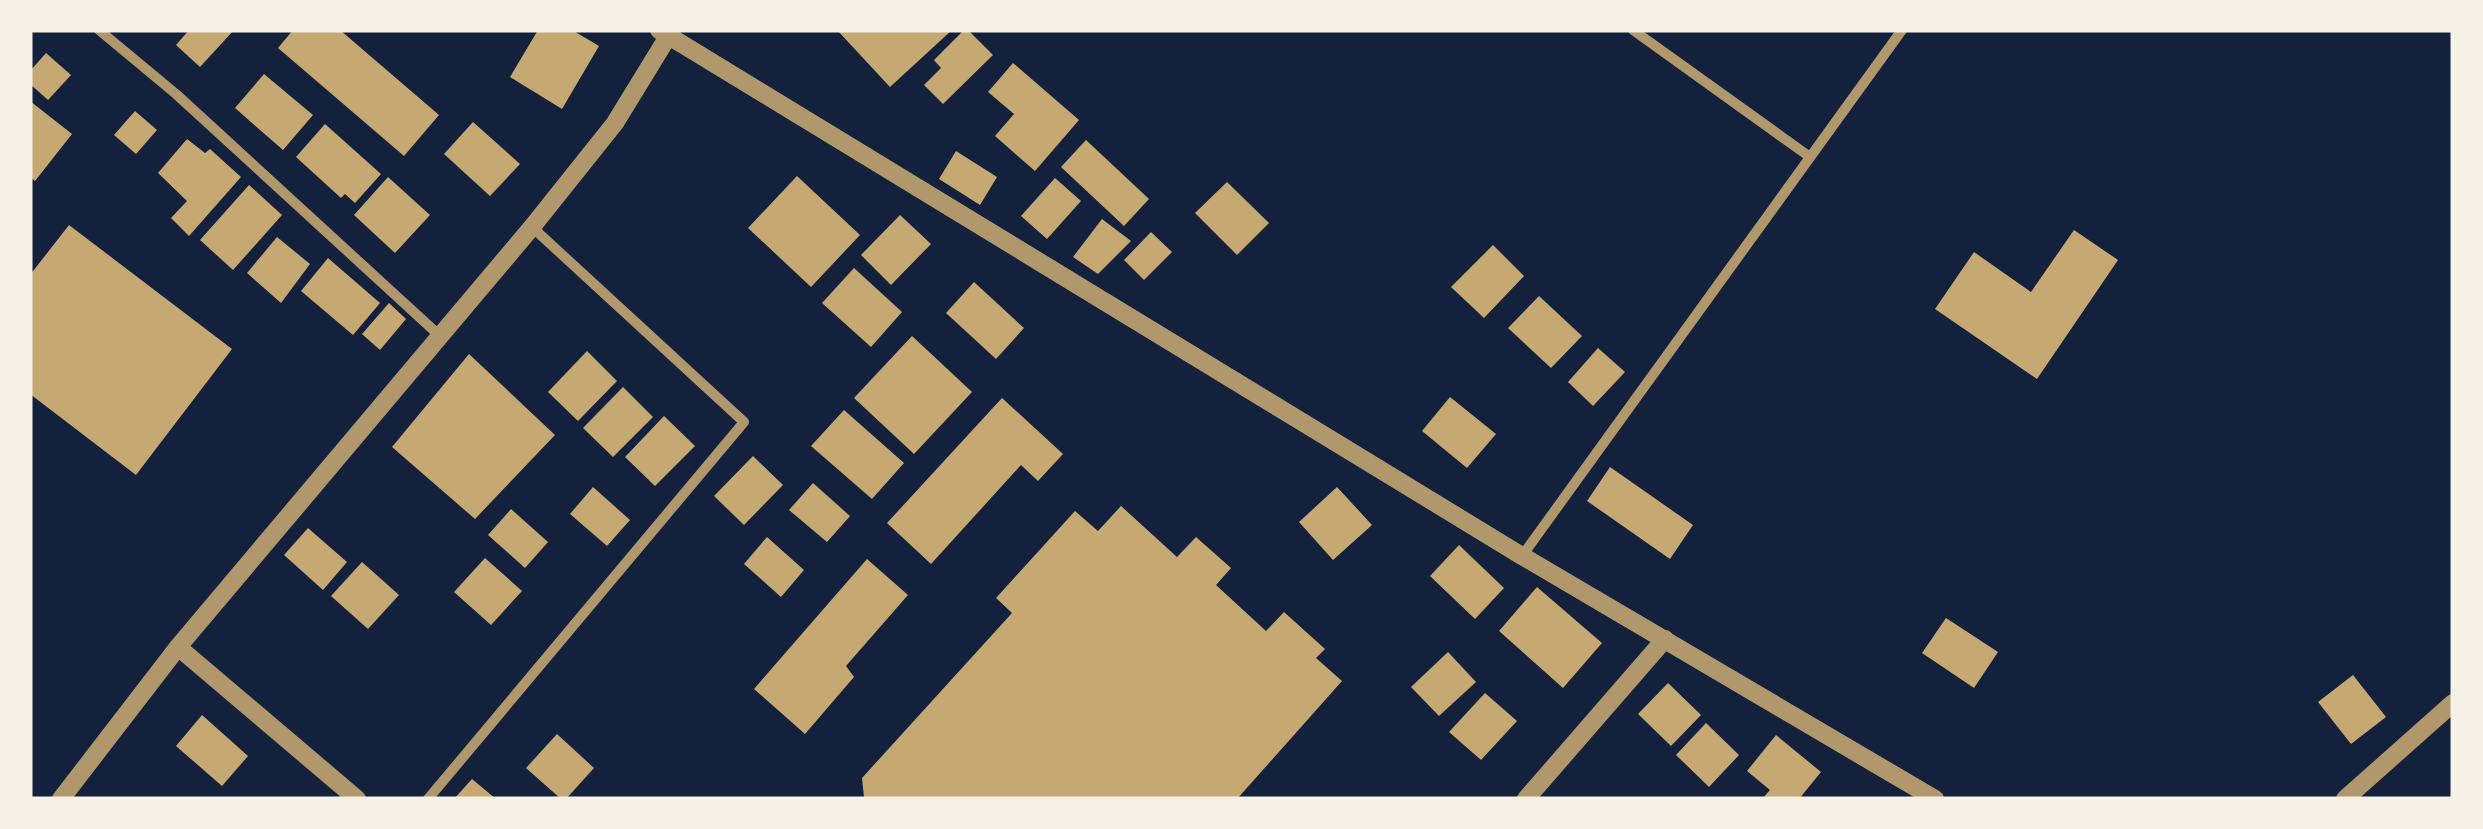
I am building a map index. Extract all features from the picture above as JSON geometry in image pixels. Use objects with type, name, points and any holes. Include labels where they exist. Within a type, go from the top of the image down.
[{"type":"street","points":[[99,30],[176,94],[440,336]]},
{"type":"street","points":[[1634,30],[1810,158]]},
{"type":"street","points":[[1522,556],[1902,30]]},
{"type":"street","points":[[61,799],[178,648],[615,124],[666,32],[1522,556],[1935,799]]},
{"type":"street","points":[[428,799],[744,422],[532,227]]},
{"type":"street","points":[[1526,799],[1665,639]]},
{"type":"street","points":[[178,648],[357,799]]},
{"type":"street","points":[[2344,799],[2453,702]]},
{"type":"building","points":[[189,30],[234,30],[200,67],[176,45]]},
{"type":"building","points":[[293,30],[340,30],[439,115],[404,156],[278,48]]},
{"type":"building","points":[[538,30],[572,30],[599,46],[562,109],[510,77]]},
{"type":"building","points":[[837,30],[952,30],[890,87]]},
{"type":"building","points":[[964,30],[993,55],[943,104],[924,85],[941,68],[934,60]]},
{"type":"building","points":[[46,53],[71,75],[48,100],[30,84],[30,71]]},
{"type":"building","points":[[1013,63],[1079,120],[1035,171],[995,136],[1014,114],[988,92]]},
{"type":"building","points":[[264,74],[313,115],[283,150],[235,108]]},
{"type":"building","points":[[30,101],[72,134],[35,181],[30,177]]},
{"type":"building","points":[[135,111],[157,130],[136,154],[114,135]]},
{"type":"building","points":[[473,122],[520,164],[490,196],[444,154]]},
{"type":"building","points":[[325,124],[381,174],[355,203],[345,194],[341,198],[296,157]]},
{"type":"building","points":[[187,139],[205,153],[210,149],[241,177],[189,236],[171,218],[187,201],[158,173]]},
{"type":"building","points":[[1086,140],[1149,199],[1124,226],[1061,167]]},
{"type":"building","points":[[956,151],[997,177],[980,205],[939,179]]},
{"type":"building","points":[[797,176],[860,235],[811,287],[748,228]]},
{"type":"building","points":[[388,177],[430,215],[395,253],[354,215]]},
{"type":"building","points":[[1055,178],[1081,201],[1047,239],[1021,216]]},
{"type":"building","points":[[1227,182],[1269,223],[1237,255],[1195,213]]},
{"type":"building","points":[[249,185],[282,215],[233,270],[200,240]]},
{"type":"building","points":[[900,215],[931,244],[891,285],[861,255]]},
{"type":"building","points":[[1102,219],[1131,241],[1098,274],[1073,257]]},
{"type":"building","points":[[69,225],[232,349],[136,475],[30,394],[30,275]]},
{"type":"building","points":[[2074,230],[2118,260],[2037,379],[1935,309],[1974,252],[2031,292]]},
{"type":"building","points":[[1151,232],[1172,252],[1144,280],[1124,260]]},
{"type":"building","points":[[277,237],[310,264],[281,303],[247,273]]},
{"type":"building","points":[[1493,245],[1524,276],[1484,318],[1451,287]]},
{"type":"building","points":[[328,258],[380,303],[353,335],[301,291]]},
{"type":"building","points":[[854,268],[902,312],[871,347],[822,303]]},
{"type":"building","points":[[974,282],[1024,328],[996,359],[946,313]]},
{"type":"building","points":[[1539,296],[1582,336],[1551,368],[1508,328]]},
{"type":"building","points":[[389,303],[406,319],[380,350],[362,334]]},
{"type":"building","points":[[912,336],[972,392],[914,454],[854,398]]},
{"type":"building","points":[[1598,348],[1625,372],[1593,406],[1568,382]]},
{"type":"building","points":[[587,351],[617,381],[578,421],[548,392]]},
{"type":"building","points":[[469,354],[555,435],[475,519],[392,447]]},
{"type":"building","points":[[623,387],[653,417],[613,457],[583,428]]},
{"type":"building","points":[[1450,397],[1496,434],[1467,468],[1422,431]]},
{"type":"building","points":[[1002,398],[1063,454],[1038,481],[1021,465],[931,564],[887,523]]},
{"type":"building","points":[[844,410],[904,463],[872,499],[811,446]]},
{"type":"building","points":[[664,416],[695,446],[655,486],[625,457]]},
{"type":"building","points":[[753,456],[783,485],[744,525],[714,496]]},
{"type":"building","points":[[1610,467],[1693,525],[1670,559],[1587,501]]},
{"type":"building","points":[[813,483],[850,516],[827,542],[789,510]]},
{"type":"building","points":[[593,487],[630,520],[607,546],[570,514]]},
{"type":"building","points":[[1337,487],[1372,525],[1333,560],[1299,522]]},
{"type":"building","points":[[1121,506],[1177,557],[1196,537],[1231,568],[1216,585],[1266,631],[1284,612],[1325,649],[1316,658],[1342,681],[1237,799],[864,797],[862,778],[1012,613],[996,598],[1075,511],[1098,531]]},
{"type":"building","points":[[511,509],[548,542],[525,568],[488,535]]},
{"type":"building","points":[[308,528],[347,562],[323,590],[284,555]]},
{"type":"building","points":[[767,537],[804,570],[781,597],[744,564]]},
{"type":"building","points":[[1459,545],[1504,588],[1475,619],[1430,576]]},
{"type":"building","points":[[485,558],[522,591],[491,625],[454,592]]},
{"type":"building","points":[[867,559],[908,595],[846,666],[854,677],[805,734],[754,689]]},
{"type":"building","points":[[362,562],[399,595],[368,629],[331,596]]},
{"type":"building","points":[[1537,587],[1602,643],[1563,688],[1499,631]]},
{"type":"building","points":[[1946,618],[1998,652],[1974,688],[1922,653]]},
{"type":"building","points":[[1448,652],[1476,682],[1439,716],[1411,687]]},
{"type":"building","points":[[2353,675],[2386,717],[2351,744],[2318,702]]},
{"type":"building","points":[[1668,683],[1701,715],[1671,746],[1638,714]]},
{"type":"building","points":[[1485,693],[1517,721],[1481,760],[1449,732]]},
{"type":"building","points":[[202,715],[248,756],[222,786],[176,746]]},
{"type":"building","points":[[1706,723],[1739,755],[1709,787],[1676,755]]},
{"type":"building","points":[[557,734],[594,768],[566,799],[561,799],[526,768]]},
{"type":"building","points":[[1776,735],[1821,772],[1799,799],[1762,799],[1770,790],[1747,771]]},
{"type":"building","points":[[472,779],[496,799],[454,799]]}]
